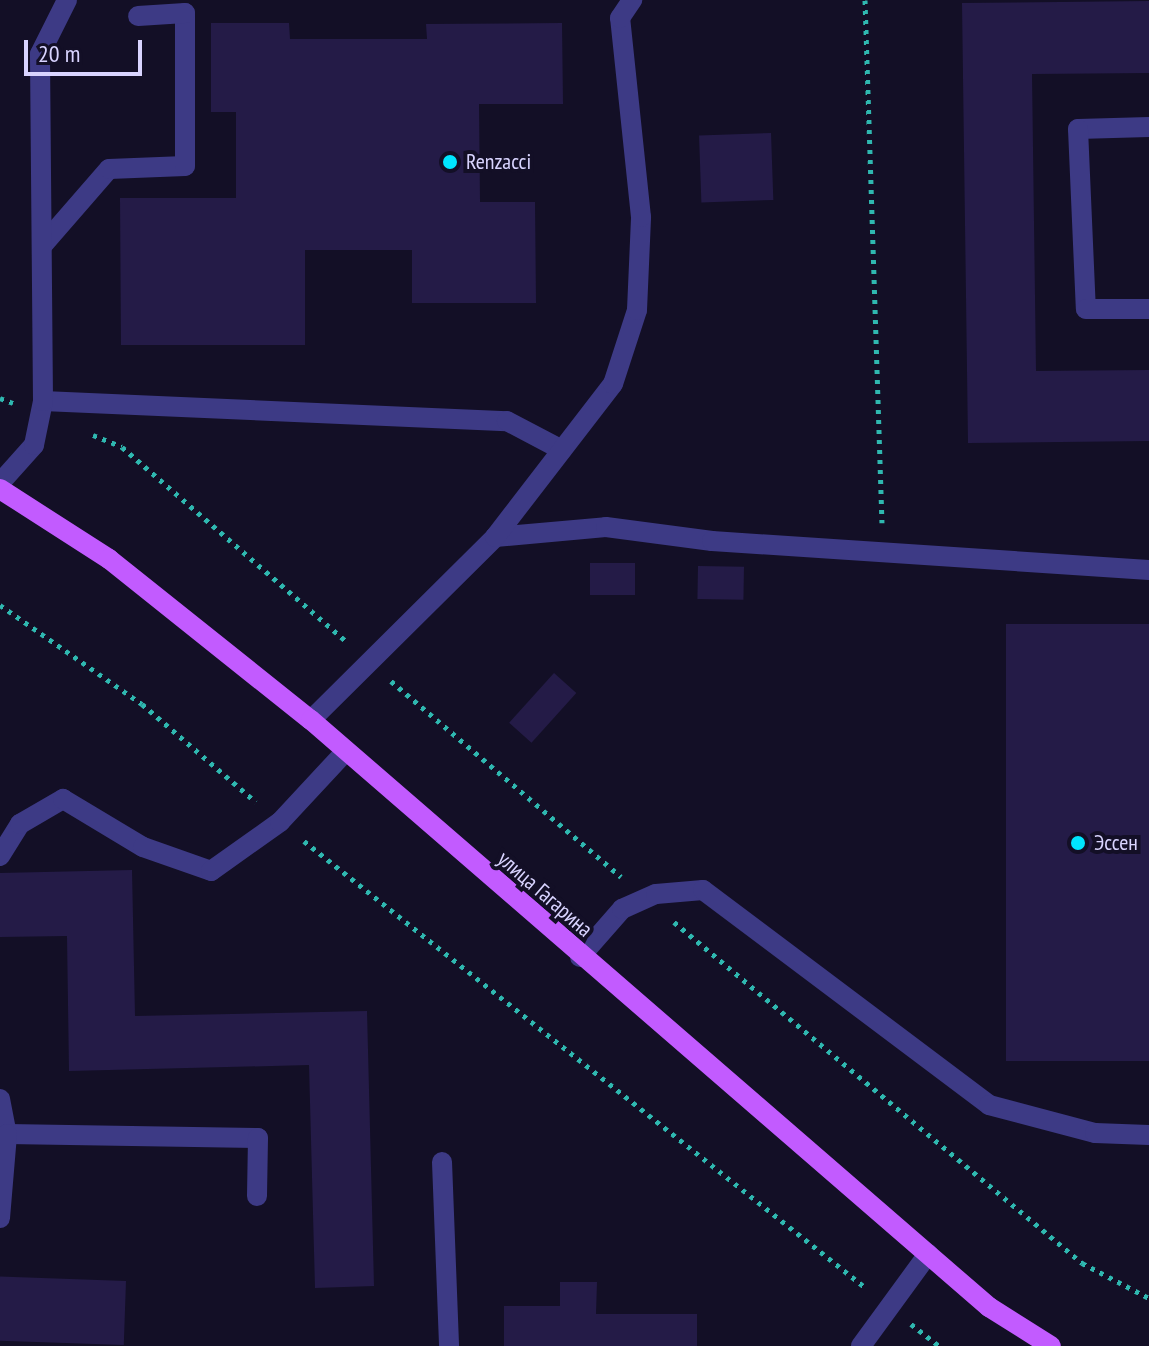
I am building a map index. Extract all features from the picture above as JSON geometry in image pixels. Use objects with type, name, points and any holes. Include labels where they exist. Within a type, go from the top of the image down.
[{"type":"main road","name":"улица Гагарина","points":[[0,486],[109,559],[311,720],[580,957],[989,1307],[1051,1346]]},
{"type":"lane","points":[[0,486],[34,445],[41,407],[40,54],[67,0]]},
{"type":"lane","points":[[311,720],[495,537],[613,384],[637,310],[641,217],[620,18],[632,0]]},
{"type":"lane","points":[[42,246],[109,169],[185,166],[185,13],[138,16]]},
{"type":"lane","points":[[1149,127],[1078,129],[1086,309],[1149,309]]},
{"type":"lane","points":[[41,407],[507,421],[562,450]]},
{"type":"lane","points":[[495,537],[606,527],[883,554],[1149,570]]},
{"type":"lane","points":[[0,856],[20,824],[63,799],[143,847],[211,871],[280,822],[346,751]]},
{"type":"lane","points":[[580,957],[622,909],[646,899],[703,890],[989,1105],[1095,1133],[1149,1135]]},
{"type":"lane","points":[[0,1099],[7,1134],[0,1218]]},
{"type":"lane","points":[[7,1134],[258,1138],[257,1196]]},
{"type":"lane","points":[[442,1162],[449,1346]]},
{"type":"lane","points":[[861,1346],[894,1310],[928,1254]]},
{"type":"path","points":[[865,0],[883,554]]},
{"type":"path","points":[[0,398],[41,407],[122,447],[646,899],[1082,1263],[1149,1298]]},
{"type":"path","points":[[0,605],[142,704],[280,822],[939,1346]]},
{"type":"building","points":[[1149,1],[1149,73],[1032,74],[1036,371],[1149,370],[1149,441],[968,443],[962,3]]},
{"type":"building","points":[[211,23],[289,23],[290,39],[427,39],[426,24],[562,23],[563,104],[479,104],[480,202],[535,202],[536,303],[412,303],[412,250],[305,250],[305,345],[121,345],[120,198],[236,198],[236,112],[211,112]]},
{"type":"building","points":[[771,133],[773,200],[701,202],[699,136]]},
{"type":"building","points":[[590,563],[635,563],[635,595],[590,595]]},
{"type":"building","points":[[698,566],[744,567],[743,600],[697,599]]},
{"type":"building","name":"Эссен","points":[[1006,624],[1149,624],[1149,1061],[1006,1061]]},
{"type":"building","points":[[554,673],[576,693],[531,743],[509,723]]},
{"type":"building","points":[[132,870],[135,1016],[367,1011],[374,1286],[315,1288],[309,1065],[69,1071],[67,936],[0,937],[0,873]]},
{"type":"building","points":[[0,1277],[126,1281],[124,1345],[0,1341]]},
{"type":"building","points":[[560,1282],[597,1282],[596,1314],[697,1314],[697,1346],[504,1346],[504,1306],[560,1306]]},
{"type":"place","name":"Renzacci","points":[[450,162]]},
{"type":"place","name":"Эссен","points":[[1078,843]]}]
